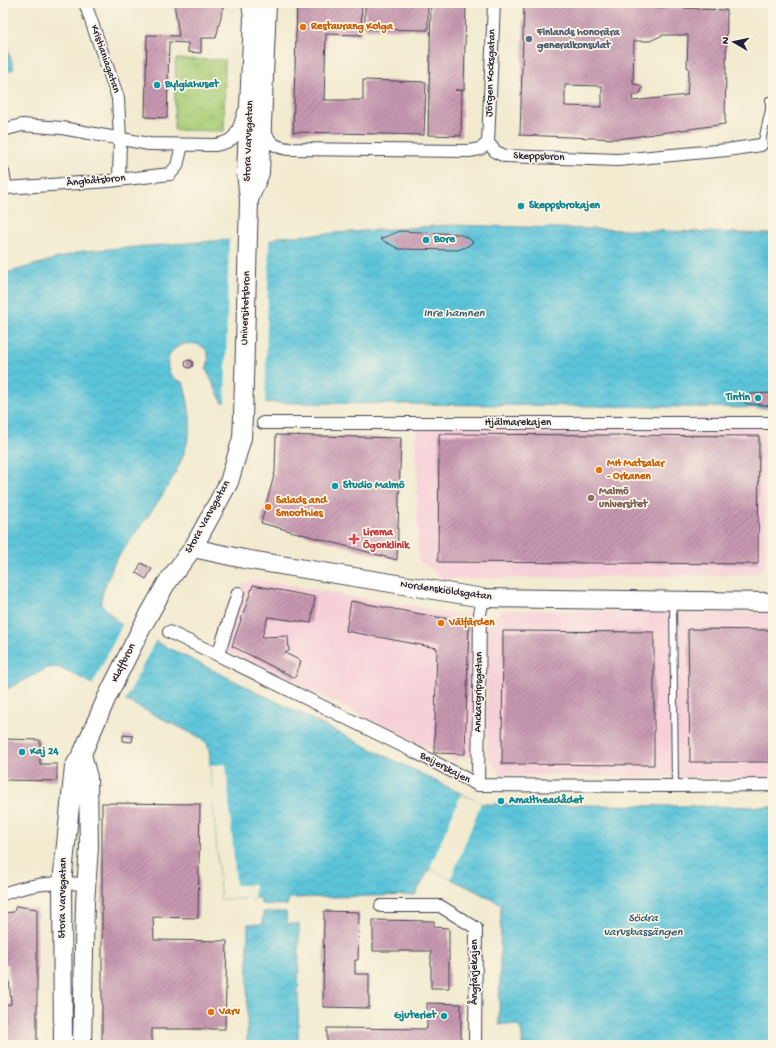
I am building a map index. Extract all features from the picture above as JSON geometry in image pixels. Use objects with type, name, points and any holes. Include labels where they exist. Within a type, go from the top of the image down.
[{"type":"street","name":"Kristianiagatan","points":[[86,3],[118,98],[120,139],[119,180]]},
{"type":"street","name":"Stora Varvsgatan","points":[[249,200],[246,172],[251,86],[253,18],[251,3]]},
{"type":"street","name":"Stora Varvsgatan","points":[[249,200],[260,173],[267,3]]},
{"type":"street","name":"Jörgen Kocksgatan","points":[[488,143],[494,3]]},
{"type":"street","points":[[3,130],[22,125],[53,127],[149,144],[226,144],[232,140],[240,126],[251,86]]},
{"type":"street","points":[[262,128],[271,143],[277,148],[289,149],[469,151],[480,149],[488,143]]},
{"type":"street","name":"Skeppsbron","points":[[488,143],[496,152],[505,156],[618,160],[727,150],[761,145]]},
{"type":"street","name":"Ångbåtsbron","points":[[3,172],[6,188],[119,180],[170,174],[177,166],[182,145]]},
{"type":"street","name":"Universitetsbron","points":[[243,412],[249,200]]},
{"type":"street","name":"Stora Varvsgatan","points":[[141,629],[166,584],[193,548],[229,482],[242,438],[243,412]]},
{"type":"street","name":"Hjälmarekajen","points":[[263,423],[773,423]]},
{"type":"street","name":"Nordenskiöldsgatan","points":[[193,548],[244,559],[482,598],[673,602],[773,602]]},
{"type":"street","points":[[218,655],[238,593]]},
{"type":"street","name":"Anckargripsgatan","points":[[478,785],[480,614],[482,598]]},
{"type":"street","name":"Klaffbron","points":[[107,697],[141,629]]},
{"type":"street","name":"Beijerskajen","points":[[169,632],[478,785],[773,785]]},
{"type":"street","name":"Stora Varvsgatan","points":[[63,1045],[62,883],[74,767],[82,754],[107,697]]},
{"type":"street","name":"Stora Varvsgatan","points":[[82,754],[88,778],[88,848],[82,1045]]},
{"type":"street","points":[[3,894],[20,888],[48,883],[86,884]]},
{"type":"street","name":"Ångfärjekajen","points":[[381,906],[440,906],[476,928],[475,1045]]},
{"type":"lane","points":[[761,145],[769,110],[769,100]]},
{"type":"lane","points":[[673,602],[675,786]]},
{"type":"shaded area","name":"Malmö universitet","points":[[753,417],[764,436],[765,567],[752,575],[444,579],[418,560],[416,431],[437,418]]},
{"type":"shaded area","points":[[258,580],[468,616],[475,626],[473,755],[454,760],[228,651],[227,637],[243,583]]},
{"type":"shaded area","points":[[503,610],[773,613],[773,778],[501,775],[487,756],[486,625]]},
{"type":"green space","points":[[176,59],[225,60],[224,131],[174,130]]},
{"type":"green space","points":[[3,983],[7,1045],[3,1045]]},
{"type":"water","points":[[3,34],[14,69],[3,73]]},
{"type":"water","points":[[450,225],[773,234],[773,408],[222,402],[206,369],[208,358],[206,350],[199,345],[191,343],[182,345],[174,349],[169,357],[168,368],[173,378],[183,382],[186,392],[190,428],[186,446],[179,464],[160,499],[114,563],[104,589],[101,604],[120,624],[482,804],[773,807],[773,1045],[522,1045],[522,1033],[518,1027],[515,1025],[499,1024],[501,904],[430,868],[415,895],[289,898],[287,905],[261,904],[261,898],[221,899],[209,750],[207,743],[199,737],[59,667],[48,668],[3,691],[3,274],[83,251],[226,240],[270,241],[278,237]]},
{"type":"water","points":[[263,912],[286,912],[287,924],[299,924],[298,1045],[247,1045],[248,924],[263,924]]},
{"type":"pier","points":[[229,238],[269,239],[265,404],[225,404]]},
{"type":"pier","points":[[123,623],[156,639],[124,703],[92,686]]},
{"type":"pier","points":[[226,764],[236,885],[255,885],[254,898],[221,899],[210,765]]},
{"type":"pier","points":[[461,794],[481,803],[451,879],[430,868]]},
{"type":"building","name":"Bylgiahuset","points":[[174,3],[224,3],[216,38],[201,38],[201,53],[188,52],[188,43],[169,42],[167,118],[145,117],[147,35],[179,36]]},
{"type":"building","points":[[297,3],[362,3],[361,35],[326,34],[324,100],[363,100],[363,80],[426,82],[424,135],[293,132]]},
{"type":"building","points":[[365,3],[428,4],[428,30],[365,29]]},
{"type":"building","points":[[524,3],[727,10],[725,124],[618,139],[520,135]],"holes":[[[663,35],[688,35],[687,67],[689,68],[687,95],[632,101],[633,95],[638,95],[642,88],[639,85],[633,84],[634,41],[650,41]],[[565,85],[602,86],[602,107],[565,106]]]},
{"type":"building","points":[[431,4],[466,4],[464,90],[455,90],[462,91],[461,136],[428,135]]},
{"type":"building","name":"Bore","points":[[400,231],[459,234],[473,242],[458,250],[399,249],[380,239]]},
{"type":"building","points":[[187,360],[191,360],[193,364],[191,368],[187,368],[185,366],[185,362]]},
{"type":"building","name":"Tintin","points":[[773,393],[773,406],[747,404],[742,400],[751,394]]},
{"type":"building","name":"Malmö universitet","points":[[439,434],[759,436],[758,564],[438,562]]},
{"type":"building","name":"Studio Malmö","points":[[276,435],[401,438],[397,560],[261,523],[275,472]]},
{"type":"building","points":[[141,563],[152,569],[146,579],[136,573]]},
{"type":"building","points":[[253,585],[315,597],[311,623],[268,617],[262,637],[288,636],[289,651],[285,653],[301,661],[295,678],[232,646]]},
{"type":"building","points":[[351,601],[469,623],[465,754],[434,753],[437,648],[346,631]]},
{"type":"building","points":[[688,629],[773,630],[773,762],[690,762]]},
{"type":"building","points":[[503,631],[654,632],[654,765],[502,764]]},
{"type":"building","points":[[123,735],[133,736],[132,742],[123,741]]},
{"type":"building","name":"Kaj 24","points":[[3,739],[40,740],[40,764],[57,764],[57,781],[3,780]]},
{"type":"building","points":[[102,803],[200,804],[198,918],[153,917],[154,940],[227,941],[225,1029],[152,1029],[152,1045],[102,1045]]},
{"type":"building","points":[[16,906],[37,909],[37,1045],[7,1045],[4,1005],[11,1004],[8,964],[3,964],[3,913],[14,912]]},
{"type":"building","points":[[324,911],[359,912],[358,960],[355,960],[355,974],[369,974],[369,1008],[323,1007]]},
{"type":"building","points":[[373,920],[434,921],[434,927],[449,928],[449,988],[431,988],[431,951],[373,951]]},
{"type":"building","name":"Gjuteriet","points":[[427,1003],[461,1004],[461,1045],[327,1045],[327,1028],[427,1029]]},
{"type":"place","name":"Restaurang Kolga","points":[[303,27]]},
{"type":"place","name":"Finlands honorära generalkonsulat","points":[[529,39]]},
{"type":"place","name":"Bylgiahuset","points":[[157,85]]},
{"type":"place","name":"Skeppsbrokajen","points":[[521,206]]},
{"type":"place","name":"Bore","points":[[426,240]]},
{"type":"place","name":"Tintin","points":[[758,398]]},
{"type":"place","name":"MH Matsalar - Orkanen","points":[[599,470]]},
{"type":"place","name":"Studio Malmö","points":[[335,486]]},
{"type":"place","name":"Malmö universitet","points":[[591,498]]},
{"type":"place","name":"Salads and Smoothies","points":[[268,507]]},
{"type":"place","name":"Lirema Ögonklinik","points":[[354,539]]},
{"type":"place","name":"Välfärden","points":[[441,623]]},
{"type":"place","name":"Kaj 24","points":[[22,752]]},
{"type":"place","name":"Amaltheadådet","points":[[501,801]]},
{"type":"place","name":"Varv","points":[[211,1012]]},
{"type":"place","name":"Gjuteriet","points":[[444,1016]]},
{"type":"water label","name":"Inre hamnen","points":[[454,314]]},
{"type":"water label","name":"Södra varvsbassängen","points":[[643,926]]}]
